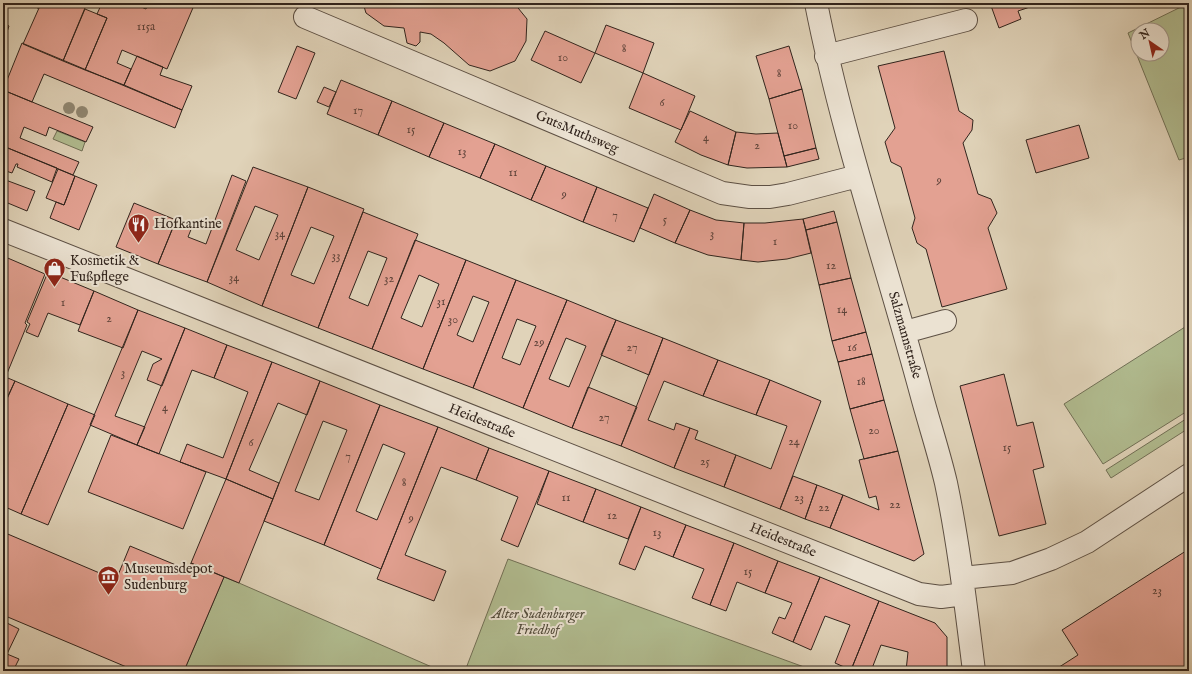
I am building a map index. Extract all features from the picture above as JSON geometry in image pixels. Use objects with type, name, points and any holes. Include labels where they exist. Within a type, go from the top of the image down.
[{"type":"street","name":"Salzmannstraße","points":[[816,3],[826,56],[858,176],[905,332],[946,483],[963,586],[974,671]]},
{"type":"street","name":"GutsMuthsweg","points":[[305,18],[722,193],[750,197],[770,197],[788,194],[858,176]]},
{"type":"street","points":[[826,56],[966,20]]},
{"type":"street","name":"Heidestraße","points":[[3,230],[919,594],[941,597],[963,586],[1012,573],[1052,559],[1087,542],[1189,475]]},
{"type":"street","points":[[905,332],[945,321]]},
{"type":"green space","points":[[1189,3],[1189,157],[1179,160],[1140,62],[1170,62],[1170,22],[1150,22]]},
{"type":"green space","points":[[57,131],[85,142],[82,151],[53,139]]},
{"type":"green space","points":[[1185,327],[1189,334],[1189,410],[1103,464],[1064,404]]},
{"type":"green space","points":[[1189,417],[1189,428],[1111,478],[1106,470]]},
{"type":"green space","name":"Alter Sudenburger Friedhof","points":[[508,559],[815,671],[465,671]]},
{"type":"green space","points":[[224,577],[239,583],[441,671],[184,671]]},
{"type":"building","points":[[39,3],[87,3],[63,61],[23,44],[39,8],[37,8]]},
{"type":"building","points":[[102,3],[132,3],[146,9],[149,3],[195,3],[167,69],[122,50],[117,63],[131,69],[124,85],[85,70],[107,18],[97,14]]},
{"type":"building","points":[[363,3],[514,3],[527,19],[526,41],[515,61],[490,71],[469,65],[444,43],[431,34],[420,32],[420,42],[416,46],[407,43],[404,28],[384,26],[366,13]]},
{"type":"building","points":[[760,3],[778,3],[778,6]]},
{"type":"building","points":[[834,3],[868,3],[868,5],[834,5]]},
{"type":"building","points":[[990,3],[1026,3],[1027,8],[1018,11],[1021,19],[999,28]]},
{"type":"building","points":[[1026,3],[1038,3],[1027,8]]},
{"type":"building","points":[[85,9],[107,18],[85,70],[63,61]]},
{"type":"building","points":[[4,23],[9,26],[5,38],[3,37]]},
{"type":"building","points":[[606,25],[654,43],[643,73],[595,53]]},
{"type":"building","points":[[545,31],[595,53],[581,83],[531,60]]},
{"type":"building","points":[[22,43],[182,110],[175,128],[44,74],[32,102],[3,90]]},
{"type":"building","points":[[297,46],[315,53],[296,99],[278,92]]},
{"type":"building","points":[[789,46],[802,89],[769,99],[756,56]]},
{"type":"building","points":[[944,51],[959,111],[973,120],[972,130],[963,143],[978,194],[991,199],[997,213],[988,228],[1007,289],[942,307],[926,249],[917,243],[912,228],[915,218],[901,167],[891,162],[885,142],[895,128],[878,66]]},
{"type":"building","points":[[137,56],[163,67],[160,75],[192,86],[182,110],[124,85]]},
{"type":"building","points":[[643,73],[695,96],[681,130],[629,108]]},
{"type":"building","points":[[341,80],[392,101],[378,135],[327,114]]},
{"type":"building","points":[[324,87],[336,92],[329,107],[317,102]]},
{"type":"building","points":[[802,89],[816,148],[784,156],[769,99]]},
{"type":"building","points":[[3,90],[93,127],[86,142],[49,127],[46,136],[24,127],[20,138],[79,162],[73,175],[3,146]]},
{"type":"building","points":[[392,101],[444,123],[429,157],[378,135]]},
{"type":"building","points":[[690,111],[736,132],[728,165],[701,155],[675,142]]},
{"type":"building","points":[[444,123],[495,144],[480,178],[429,157]]},
{"type":"building","points":[[1079,125],[1089,158],[1036,173],[1026,140]]},
{"type":"building","points":[[736,132],[756,134],[778,133],[787,167],[747,168],[728,165]]},
{"type":"building","points":[[495,144],[546,166],[531,200],[480,178]]},
{"type":"building","points":[[3,146],[57,168],[52,182],[17,167],[18,164],[16,164],[12,173],[6,171],[3,178]]},
{"type":"building","points":[[816,148],[819,159],[787,167],[784,156]]},
{"type":"building","points":[[546,166],[597,187],[583,222],[531,200]]},
{"type":"building","points":[[253,167],[308,187],[262,306],[207,282]],"holes":[[[255,206],[278,215],[259,260],[236,250]]]},
{"type":"building","points":[[58,169],[75,176],[64,205],[46,198]]},
{"type":"building","points":[[232,175],[246,181],[207,282],[158,264],[176,220],[192,227],[188,237],[206,244]]},
{"type":"building","points":[[75,176],[97,185],[79,230],[50,218],[56,202],[64,205]]},
{"type":"building","points":[[3,179],[35,191],[27,211],[3,201]]},
{"type":"building","points":[[308,187],[364,209],[318,328],[262,306]],"holes":[[[311,227],[334,236],[314,284],[291,275]]]},
{"type":"building","points":[[597,187],[648,208],[634,242],[583,222]]},
{"type":"building","points":[[654,194],[690,210],[675,243],[640,228]]},
{"type":"building","points":[[134,203],[176,220],[158,264],[116,247]]},
{"type":"building","points":[[690,210],[716,220],[744,223],[741,260],[708,255],[675,243]]},
{"type":"building","points":[[834,211],[837,222],[806,230],[803,219]]},
{"type":"building","points":[[363,212],[418,234],[372,349],[318,328]],"holes":[[[368,251],[387,258],[368,306],[349,298]]]},
{"type":"building","points":[[803,219],[811,253],[787,259],[758,262],[741,260],[744,223],[765,223]]},
{"type":"building","points":[[837,222],[851,278],[819,285],[806,230]]},
{"type":"building","points":[[415,240],[466,260],[423,369],[372,349]],"holes":[[[419,275],[439,284],[422,327],[401,318]]]},
{"type":"building","points":[[3,256],[45,274],[25,323],[27,325],[6,376],[3,374]]},
{"type":"building","points":[[466,260],[516,280],[473,388],[423,369]],"holes":[[[473,296],[489,302],[473,342],[457,335]]]},
{"type":"building","points":[[48,272],[94,291],[80,325],[48,313],[38,337],[26,332],[30,324],[27,322]]},
{"type":"building","points":[[851,278],[866,332],[832,341],[819,285]]},
{"type":"building","points":[[516,280],[567,300],[523,408],[473,388]],"holes":[[[517,319],[536,326],[520,365],[502,358]]]},
{"type":"building","points":[[94,291],[138,310],[123,348],[78,331]]},
{"type":"building","points":[[567,300],[616,320],[572,428],[523,408]],"holes":[[[566,338],[586,346],[569,387],[549,379]]]},
{"type":"building","points":[[138,310],[185,328],[162,386],[147,380],[153,364],[162,359],[142,351],[115,416],[145,427],[137,445],[90,425]]},
{"type":"building","points":[[616,320],[663,338],[649,375],[601,355]]},
{"type":"building","points":[[185,328],[227,345],[214,378],[192,370],[159,454],[137,445]]},
{"type":"building","points":[[866,332],[872,354],[838,362],[832,341]]},
{"type":"building","points":[[663,338],[718,360],[703,396],[664,381],[648,420],[674,430],[676,423],[690,428],[674,468],[621,446]]},
{"type":"building","points":[[227,345],[272,362],[226,479],[180,462],[187,444],[223,458],[248,392],[214,378]]},
{"type":"building","points":[[872,354],[884,400],[850,409],[838,362]]},
{"type":"building","points":[[718,360],[770,380],[756,415],[703,396]]},
{"type":"building","points":[[272,362],[320,381],[307,415],[278,403],[249,470],[279,483],[273,499],[226,479]]},
{"type":"building","points":[[1004,374],[1017,426],[1033,422],[1044,467],[1033,470],[1046,524],[999,536],[960,386]]},
{"type":"building","points":[[3,376],[15,381],[7,398],[3,397]]},
{"type":"building","points":[[770,380],[821,401],[780,509],[724,487],[736,455],[771,469],[787,426],[756,415]]},
{"type":"building","points":[[15,381],[68,404],[21,514],[3,506],[3,408]]},
{"type":"building","points":[[320,381],[380,405],[324,545],[264,521]],"holes":[[[323,421],[347,430],[319,500],[295,491]]]},
{"type":"building","points":[[588,387],[637,407],[621,446],[572,428]]},
{"type":"building","points":[[884,400],[898,451],[864,459],[850,409]]},
{"type":"building","points":[[68,404],[95,415],[48,525],[21,514]]},
{"type":"building","points":[[380,405],[438,427],[381,569],[324,545]],"holes":[[[383,444],[405,453],[377,520],[356,511]]]},
{"type":"building","points":[[438,427],[489,448],[476,480],[441,467],[405,555],[446,571],[434,601],[377,579]]},
{"type":"building","points":[[690,428],[698,431],[695,439],[736,455],[724,487],[674,468]]},
{"type":"building","points":[[111,435],[206,472],[183,529],[88,492]]},
{"type":"building","points":[[489,448],[549,471],[518,547],[501,540],[518,497],[476,480]]},
{"type":"building","points":[[898,451],[924,554],[914,561],[830,528],[843,495],[879,510],[876,496],[869,498],[859,460]]},
{"type":"building","points":[[549,471],[596,489],[583,522],[537,504]]},
{"type":"building","points":[[793,476],[817,485],[805,519],[780,509]]},
{"type":"building","points":[[226,479],[273,499],[239,583],[191,563]]},
{"type":"building","points":[[817,485],[843,495],[830,528],[805,519]]},
{"type":"building","points":[[596,489],[641,507],[628,539],[583,522]]},
{"type":"building","points":[[641,507],[686,525],[673,557],[645,546],[635,570],[619,564]]},
{"type":"building","points":[[686,525],[734,543],[710,605],[692,598],[704,569],[673,557]]},
{"type":"building","name":"Museumsdepot Sudenburg","points":[[3,532],[116,580],[130,546],[188,570],[191,563],[224,577],[184,671],[136,671],[3,615]]},
{"type":"building","points":[[734,543],[778,561],[765,593],[737,582],[726,611],[710,605]]},
{"type":"building","points":[[1189,549],[1189,671],[1053,671],[1078,655],[1062,630]]},
{"type":"building","points":[[778,561],[820,577],[793,642],[772,633],[779,617],[785,619],[792,603],[765,593]]},
{"type":"building","points":[[820,577],[879,601],[851,670],[835,663],[850,625],[825,616],[811,650],[793,642]]},
{"type":"building","points":[[879,601],[935,623],[947,637],[947,671],[906,671],[908,652],[881,645],[871,671],[851,670]]},
{"type":"building","points":[[3,621],[19,629],[7,654],[19,659],[13,671],[3,671]]},
{"type":"place","name":"Hofkantine","points":[[139,244]]},
{"type":"place","name":"Kosmetik & Fußpflege","points":[[55,288]]},
{"type":"place","name":"Museumsdepot Sudenburg","points":[[109,596]]}]
